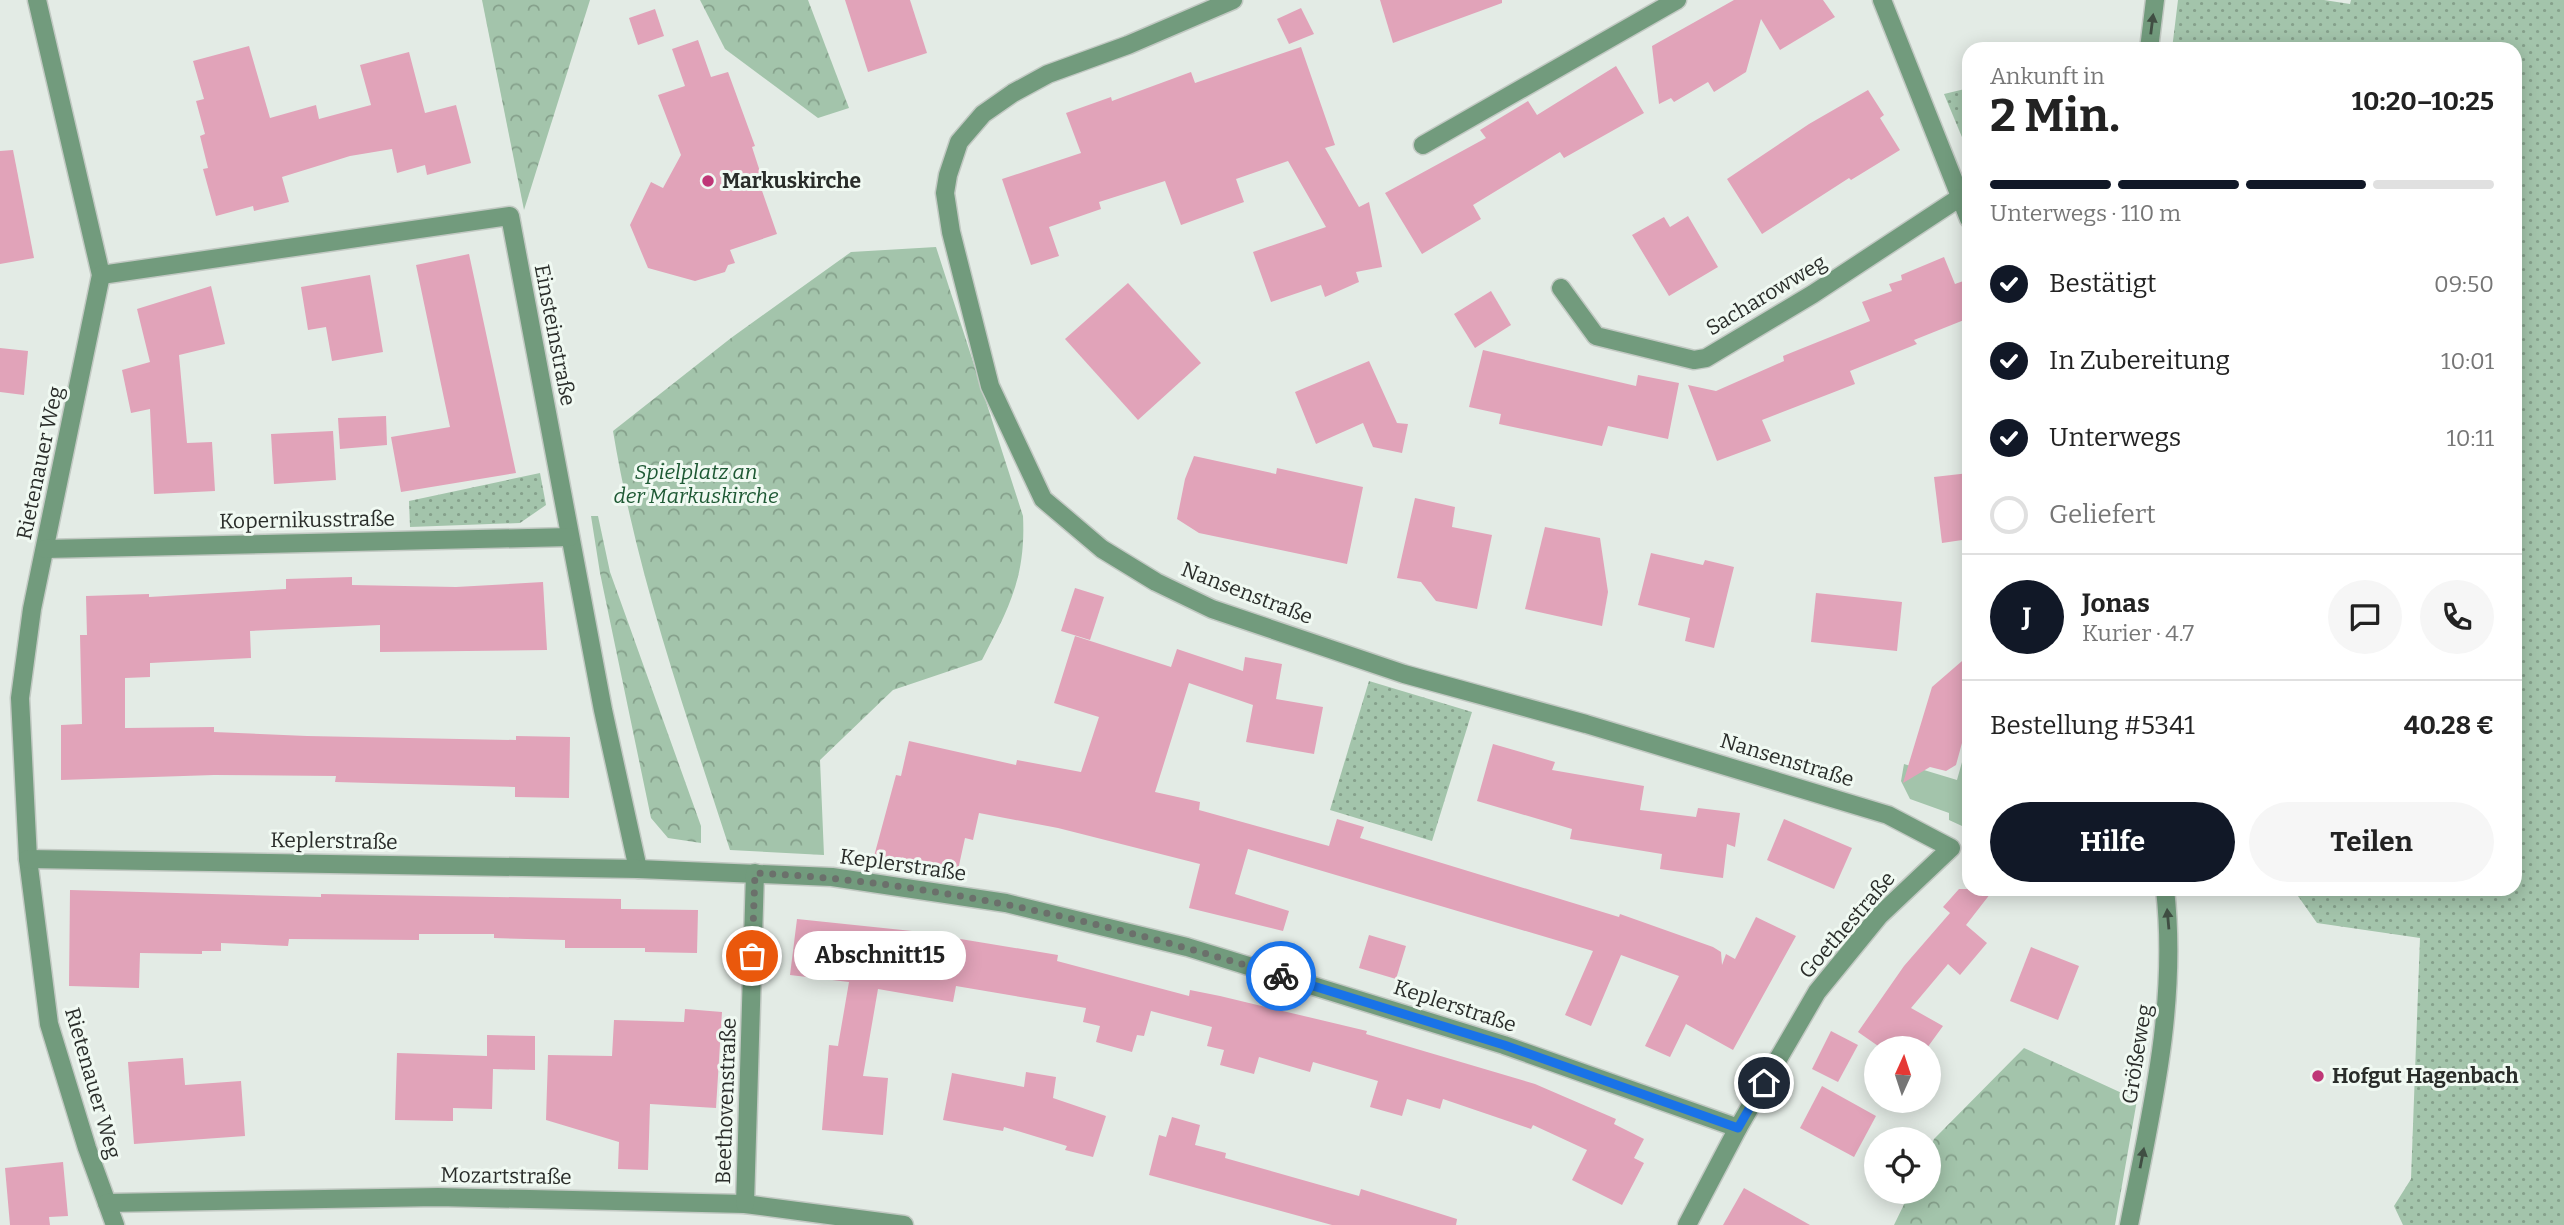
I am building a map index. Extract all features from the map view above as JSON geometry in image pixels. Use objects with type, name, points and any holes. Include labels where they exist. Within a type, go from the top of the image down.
[{"type":"street","name":"Rietenauer Weg","points":[[37,0],[101,275],[32,609],[20,698],[28,859],[49,1024],[115,1225]]},
{"type":"street","name":"Nansenstraße","points":[[1233,0],[1128,45],[1048,74],[1013,93],[983,114],[959,142],[947,175],[946,193],[951,232],[990,386],[1043,499],[1102,549],[1156,582],[1212,608],[1404,674],[1586,724],[1888,815],[1951,848]]},
{"type":"street","points":[[1423,145],[1677,0]]},
{"type":"street","points":[[1882,0],[1962,204]]},
{"type":"street","points":[[2150,42],[2155,0]]},
{"type":"street","name":"Sacharowweg","points":[[1561,288],[1596,336],[1693,360],[1706,358],[1814,294],[1959,198]]},
{"type":"street","name":"Einsteinstraße","points":[[101,275],[510,216],[570,537],[638,869]]},
{"type":"street","name":"Kopernikusstraße","points":[[45,549],[570,537]]},
{"type":"street","name":"Goethestraße","points":[[1688,1225],[1738,1128],[1818,992],[1840,961],[1879,916],[1951,848]]},
{"type":"street","name":"Keplerstraße","points":[[28,859],[755,873],[832,877],[1006,904],[1188,947],[1504,1045],[1738,1128]]},
{"type":"street","name":"Beethovenstraße","points":[[746,1204],[755,873]]},
{"type":"street","name":"Größeweg","points":[[2129,1225],[2164,1042],[2171,949],[2166,896]]},
{"type":"street","name":"Mozartstraße","points":[[107,1203],[438,1197],[746,1204],[899,1225]]},
{"type":"green space","points":[[482,0],[590,0],[524,210]]},
{"type":"green space","points":[[700,0],[808,0],[849,108],[818,118],[725,49]]},
{"type":"green space","points":[[2178,0],[2324,0],[2350,4],[2351,0],[2564,0],[2564,1225],[2403,1225],[2394,1206],[2411,1179],[2420,938],[2317,923],[2298,896],[2522,896],[2522,42],[2173,42]]},
{"type":"green space","points":[[1962,90],[1962,137],[1944,94]]},
{"type":"green space","name":"Spielplatz an der Markuskirche","points":[[936,247],[1023,516],[1022,557],[1014,591],[982,660],[893,690],[820,760],[824,855],[730,850],[649,590],[623,485],[613,431],[731,338],[851,252]]},
{"type":"green space","points":[[540,473],[546,505],[520,523],[410,527],[409,501]]},
{"type":"green space","points":[[591,516],[598,516],[610,572],[701,826],[701,843],[668,838],[651,818],[600,573]]},
{"type":"green space","points":[[1369,681],[1472,712],[1432,841],[1330,810]]},
{"type":"green space","points":[[1962,762],[1962,826],[1949,820],[1949,813],[1910,799],[1901,781],[1904,764],[1957,780]]},
{"type":"green space","points":[[2024,1048],[2137,1100],[2115,1225],[1894,1225],[1904,1204],[1941,1204],[1941,1132]]},
{"type":"building","points":[[845,0],[910,0],[927,53],[868,72]]},
{"type":"building","points":[[1380,0],[1502,0],[1502,3],[1393,43]]},
{"type":"building","points":[[1734,0],[1823,0],[1835,17],[1780,50],[1761,19],[1746,72],[1714,92],[1708,82],[1674,102],[1671,98],[1659,104],[1652,46]]},
{"type":"building","points":[[1301,8],[1314,34],[1289,44],[1277,19]]},
{"type":"building","points":[[655,9],[664,36],[638,45],[629,18]]},
{"type":"building","points":[[698,40],[711,77],[728,72],[755,146],[752,147],[764,184],[760,185],[777,234],[730,250],[735,263],[728,265],[725,272],[695,281],[648,268],[630,225],[651,182],[663,188],[681,155],[658,95],[685,86],[672,49]]},
{"type":"building","points":[[249,46],[270,118],[316,105],[319,119],[371,105],[360,65],[409,52],[425,113],[456,105],[471,163],[427,175],[425,165],[397,173],[392,149],[350,156],[282,177],[289,202],[254,211],[253,206],[216,216],[203,169],[208,168],[200,136],[205,134],[196,101],[204,99],[193,61]]},
{"type":"building","points":[[1301,47],[1335,145],[1325,148],[1359,207],[1369,202],[1382,267],[1356,272],[1359,282],[1325,297],[1321,285],[1271,302],[1253,252],[1326,227],[1288,161],[1236,179],[1244,202],[1181,225],[1165,181],[1099,202],[1101,209],[1049,227],[1059,256],[1031,265],[1002,179],[1081,153],[1066,113],[1111,97],[1112,101],[1191,72],[1195,83]]},
{"type":"building","points":[[1616,66],[1644,113],[1564,158],[1560,152],[1473,205],[1481,219],[1422,254],[1385,193],[1486,138],[1480,130],[1528,101],[1537,115]]},
{"type":"building","points":[[1868,90],[1884,115],[1880,118],[1900,150],[1851,180],[1849,178],[1762,234],[1727,179],[1809,124]]},
{"type":"building","points":[[13,150],[34,258],[0,264],[0,151]]},
{"type":"building","points":[[1688,216],[1718,267],[1669,296],[1632,235],[1664,217],[1670,227]]},
{"type":"building","points":[[469,254],[516,473],[401,492],[391,437],[450,427],[416,265]]},
{"type":"building","points":[[1944,257],[1955,284],[1962,282],[1962,321],[1914,340],[1917,344],[1850,371],[1855,384],[1762,420],[1771,441],[1717,461],[1688,385],[1716,391],[1784,361],[1783,356],[1870,321],[1862,302],[1892,291],[1889,284],[1902,280],[1901,275]]},
{"type":"building","points":[[370,275],[383,352],[332,361],[326,327],[308,330],[301,287]]},
{"type":"building","points":[[1128,283],[1201,363],[1138,420],[1065,339]]},
{"type":"building","points":[[211,286],[225,344],[179,355],[187,443],[212,442],[215,491],[154,494],[150,409],[131,413],[122,370],[150,362],[137,309]]},
{"type":"building","points":[[1491,291],[1511,325],[1475,348],[1454,314]]},
{"type":"building","points":[[0,348],[28,351],[24,395],[0,392]]},
{"type":"building","points":[[1483,350],[1636,386],[1638,375],[1679,383],[1668,439],[1608,426],[1602,446],[1499,424],[1501,414],[1469,407]]},
{"type":"building","points":[[1369,361],[1397,423],[1408,424],[1402,453],[1373,447],[1363,423],[1316,444],[1295,392]]},
{"type":"building","points":[[386,416],[387,445],[340,449],[338,418]]},
{"type":"building","points":[[333,431],[336,480],[274,484],[271,434]]},
{"type":"building","points":[[1194,456],[1276,474],[1277,468],[1363,487],[1347,564],[1199,533],[1177,519],[1185,479]]},
{"type":"building","points":[[1962,474],[1962,540],[1942,543],[1934,477]]},
{"type":"building","points":[[1415,498],[1455,507],[1452,527],[1492,535],[1477,609],[1436,601],[1421,582],[1397,578]]},
{"type":"building","points":[[1545,527],[1600,538],[1608,592],[1602,626],[1525,609]]},
{"type":"building","points":[[1651,553],[1703,565],[1705,560],[1734,567],[1714,648],[1685,641],[1690,618],[1638,605]]},
{"type":"building","points":[[352,577],[352,585],[456,587],[543,582],[547,650],[380,652],[380,625],[250,631],[251,658],[150,663],[150,677],[125,678],[125,728],[214,727],[214,732],[307,736],[516,740],[516,736],[570,737],[569,798],[515,797],[515,787],[335,782],[336,776],[214,775],[61,780],[61,725],[82,724],[80,635],[87,635],[86,596],[149,594],[149,597],[286,589],[286,579]]},
{"type":"building","points":[[1075,588],[1104,597],[1090,640],[1061,631]]},
{"type":"building","points":[[1816,593],[1902,602],[1897,651],[1811,642]]},
{"type":"building","points":[[1075,636],[1171,667],[1177,649],[1243,671],[1245,657],[1282,664],[1276,699],[1323,707],[1314,754],[1246,742],[1253,705],[1189,683],[1155,792],[1200,802],[1199,810],[1329,846],[1337,819],[1364,827],[1360,838],[1619,917],[1620,914],[1713,947],[1721,952],[1722,965],[1726,954],[1735,959],[1756,917],[1796,936],[1733,1050],[1686,1024],[1670,1057],[1645,1046],[1679,976],[1621,955],[1591,1026],[1565,1015],[1593,951],[1248,849],[1235,894],[1289,911],[1283,931],[1189,908],[1200,864],[1058,828],[979,813],[973,840],[965,838],[956,879],[873,860],[896,775],[901,776],[909,741],[1016,765],[1017,760],[1081,772],[1099,717],[1054,703]]},
{"type":"building","points":[[1962,661],[1962,743],[1956,765],[1946,771],[1930,767],[1903,783],[1932,687]]},
{"type":"building","points":[[1493,744],[1555,762],[1552,770],[1644,786],[1640,810],[1696,817],[1698,808],[1740,813],[1735,847],[1727,844],[1723,878],[1660,869],[1662,854],[1570,839],[1572,829],[1477,801]]},
{"type":"building","points":[[1784,819],[1852,848],[1834,889],[1767,860]]},
{"type":"building","points":[[1959,889],[1962,889],[1962,896],[1989,896],[1966,925],[1987,943],[1960,975],[1948,964],[1911,1008],[1943,1026],[1936,1036],[1864,1036],[1858,1032],[1904,966],[1950,913],[1943,907]]},
{"type":"building","points":[[70,890],[321,897],[321,894],[621,899],[621,909],[698,910],[697,953],[645,952],[645,948],[565,948],[565,940],[494,938],[494,934],[419,934],[419,940],[289,939],[288,946],[221,943],[221,951],[202,951],[202,954],[140,953],[139,988],[69,986]]},
{"type":"building","points":[[797,919],[912,931],[1058,955],[1057,961],[1189,996],[1190,990],[1367,1031],[1366,1034],[1535,1084],[1616,1119],[1614,1124],[1644,1139],[1634,1158],[1644,1163],[1622,1205],[1572,1180],[1587,1150],[1533,1125],[1531,1129],[1443,1099],[1440,1109],[1407,1099],[1402,1116],[1370,1107],[1378,1081],[1313,1062],[1310,1072],[1259,1057],[1254,1074],[1220,1065],[1224,1050],[1207,1046],[1212,1027],[1151,1011],[1144,1036],[1137,1035],[1132,1052],[1096,1042],[1100,1026],[1083,1022],[1086,1008],[956,986],[953,1002],[878,989],[863,1076],[888,1078],[883,1135],[822,1130],[829,1045],[838,1046],[849,982],[790,975]]},
{"type":"building","points":[[1369,935],[1406,946],[1396,979],[1359,968]]},
{"type":"building","points":[[2031,947],[2079,966],[2058,1020],[2010,1001]]},
{"type":"building","points":[[685,1009],[722,1012],[716,1108],[650,1104],[648,1170],[618,1169],[619,1142],[546,1120],[548,1055],[612,1056],[614,1020],[684,1022]]},
{"type":"building","points":[[1831,1031],[1858,1045],[1838,1082],[1812,1069]]},
{"type":"building","points":[[487,1035],[535,1036],[535,1070],[493,1069],[492,1109],[453,1108],[453,1121],[395,1120],[397,1053],[487,1056]]},
{"type":"building","points":[[183,1058],[185,1085],[241,1081],[245,1136],[134,1144],[128,1062]]},
{"type":"building","points":[[1026,1072],[1056,1077],[1053,1098],[1106,1116],[1093,1157],[1065,1150],[1067,1146],[1004,1127],[1003,1131],[943,1120],[952,1073],[1024,1087]]},
{"type":"building","points":[[1822,1086],[1864,1109],[1864,1113],[1876,1116],[1870,1127],[1864,1127],[1864,1138],[1854,1157],[1800,1128]]},
{"type":"building","points":[[1172,1117],[1200,1125],[1195,1145],[1226,1153],[1225,1158],[1359,1196],[1361,1189],[1457,1219],[1456,1225],[1332,1225],[1149,1175],[1159,1135],[1166,1137]]},
{"type":"building","points":[[63,1162],[68,1216],[49,1217],[50,1225],[10,1225],[5,1168]]},
{"type":"building","points":[[1744,1188],[1810,1225],[1723,1225]]},
{"type":"way so far","points":[[752,956],[755,873],[832,877],[1006,904],[1188,947],[1281,976]]},
{"type":"place","name":"Markuskirche","points":[[708,181]]},
{"type":"place","name":"Abschnitt15","points":[[752,956]]},
{"type":"place","name":"Hofgut Hagenbach","points":[[2318,1076]]},
{"type":"route","points":[[1281,976],[1504,1045],[1738,1128],[1764,1083]]}]
